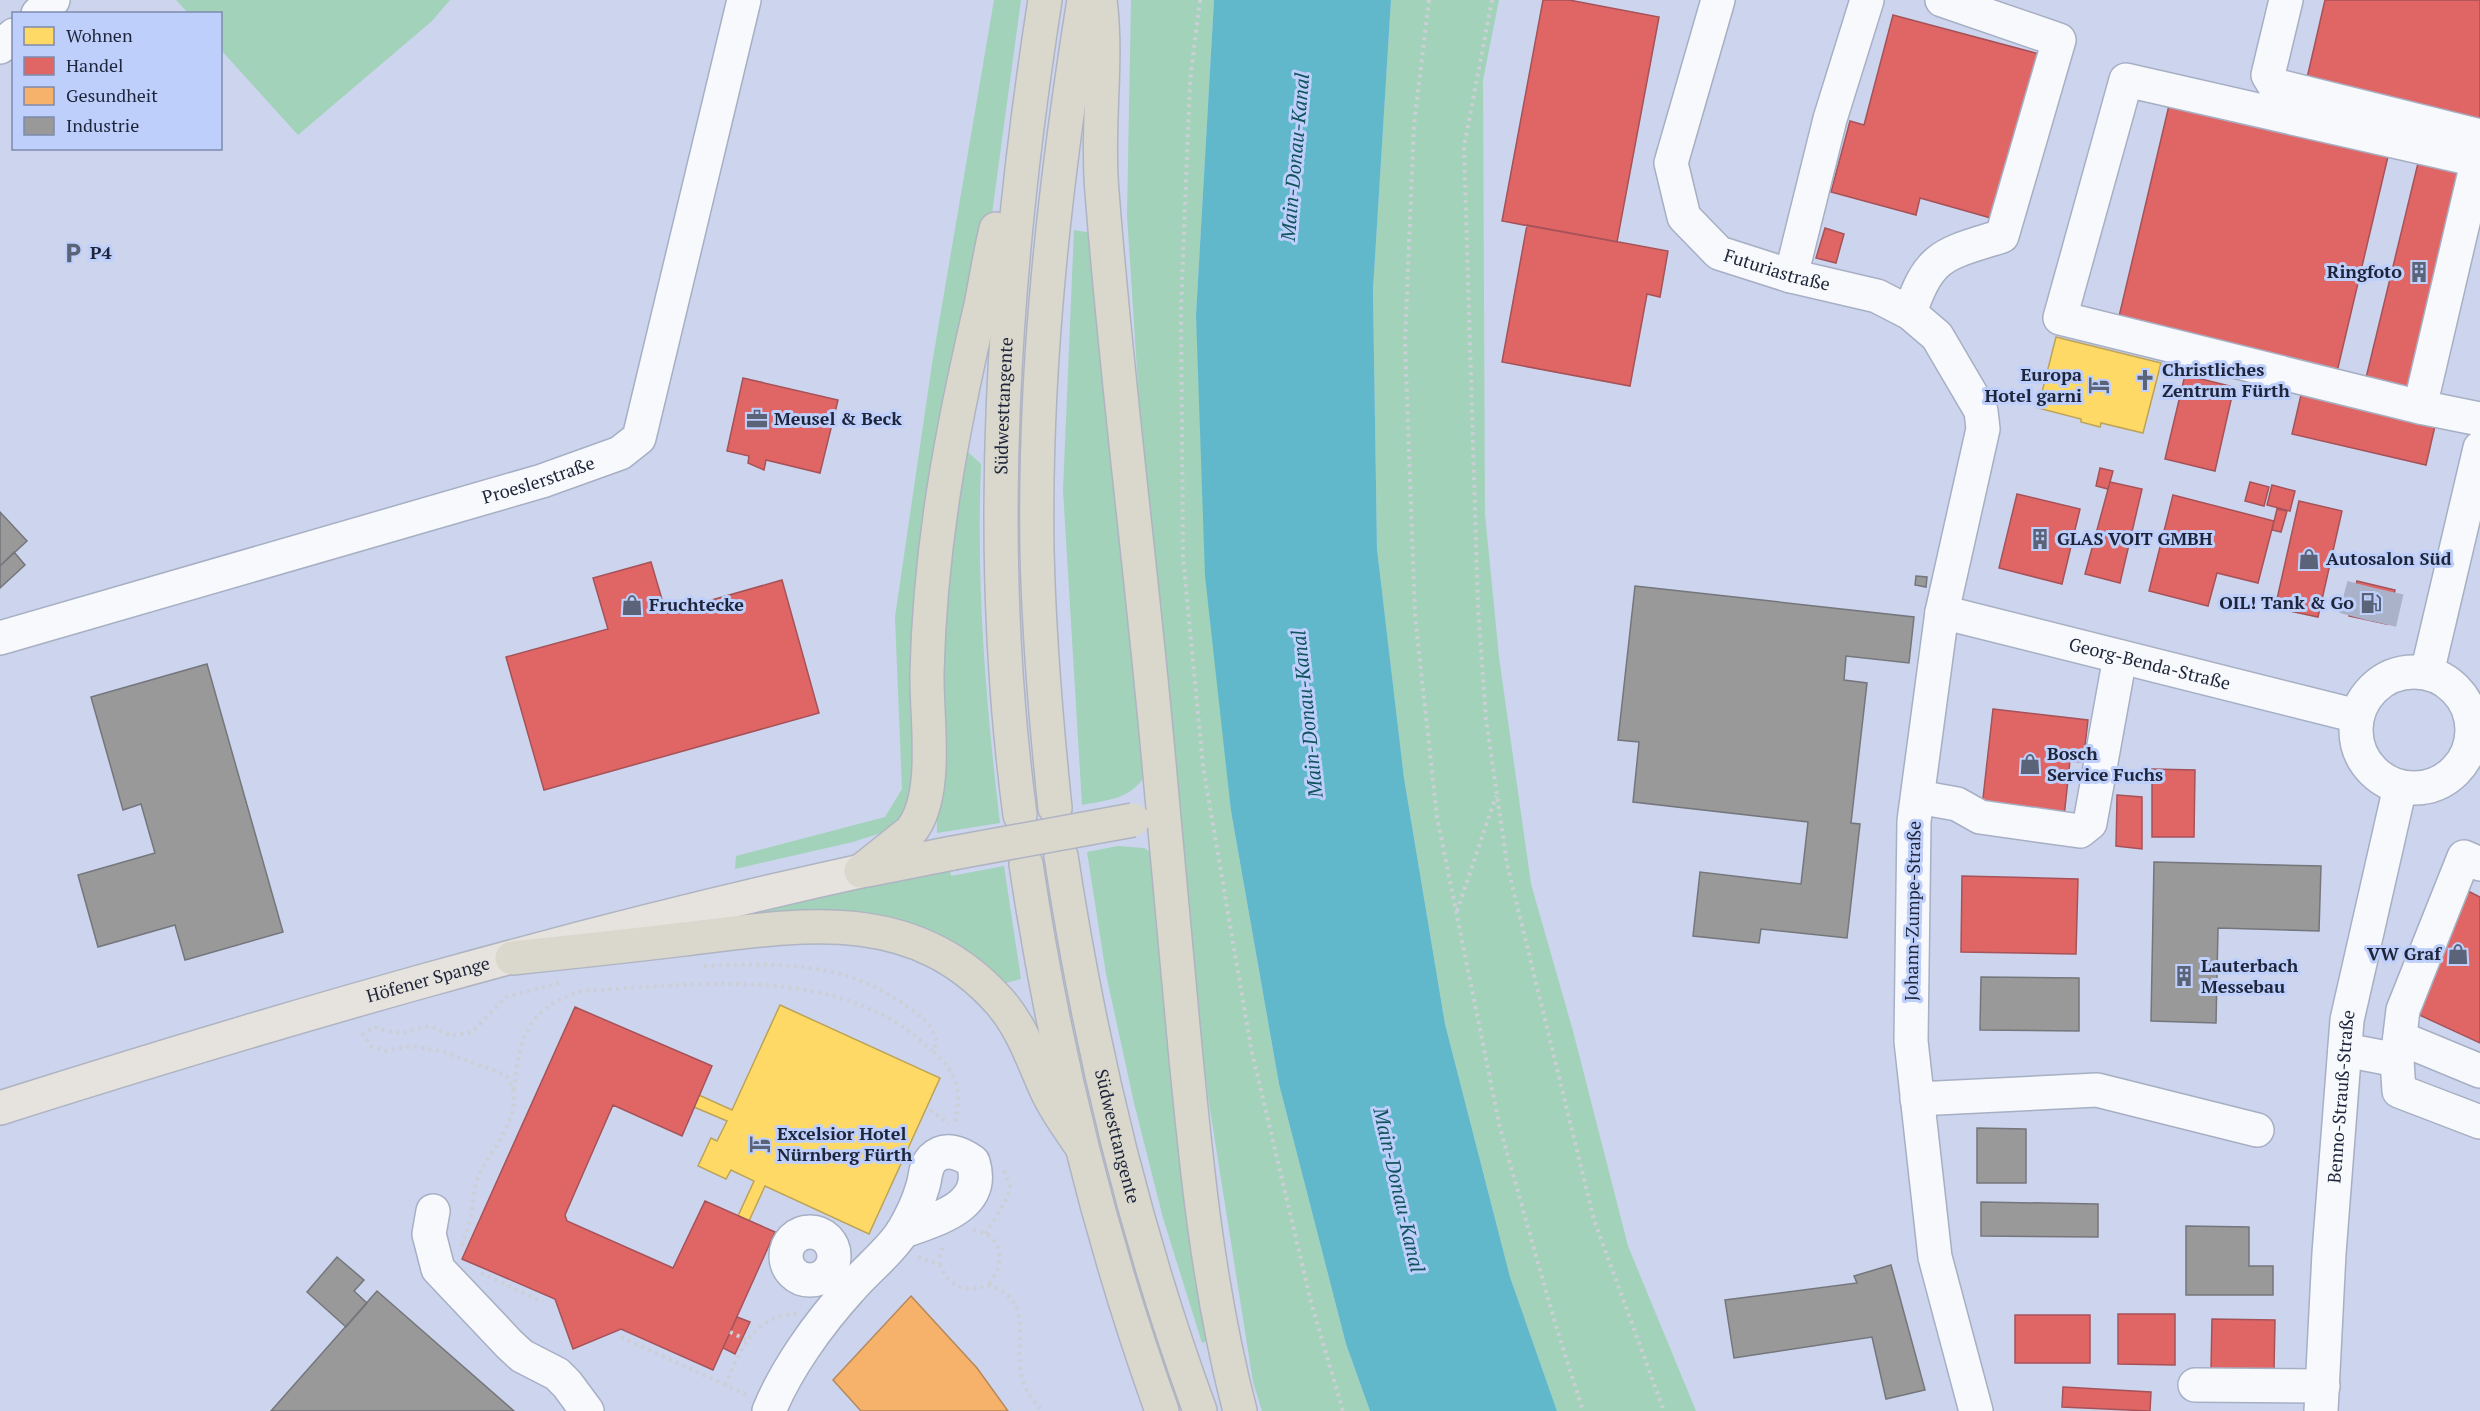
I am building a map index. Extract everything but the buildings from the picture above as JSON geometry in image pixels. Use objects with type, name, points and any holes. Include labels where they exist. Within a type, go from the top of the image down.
[{"type":"highway","name":"Südwesttangente","points":[[1020,815],[1005,652],[1000,509],[1009,298],[1025,139],[1045,0]]},
{"type":"highway","name":"Südwesttangente","points":[[1055,808],[1041,651],[1038,462],[1044,320],[1057,183],[1084,0]]},
{"type":"highway","points":[[1100,0],[1103,22],[1099,125],[1101,188],[1118,374],[1148,818],[1211,1280],[1240,1411]]},
{"type":"highway","points":[[861,871],[910,832],[916,825],[923,805],[927,776],[929,619],[943,482],[995,231],[1025,139]]},
{"type":"highway","points":[[861,871],[1148,818]]},
{"type":"highway","name":"Südwesttangente","points":[[1061,856],[1078,969],[1106,1099],[1147,1252],[1200,1411]]},
{"type":"highway","name":"Südwesttangente","points":[[1026,864],[1048,1000],[1079,1143],[1127,1311],[1162,1411]]},
{"type":"highway","points":[[512,958],[803,927],[847,926],[912,940],[930,947],[962,967],[1000,1004],[1019,1029],[1035,1059],[1046,1090],[1079,1143]]},
{"type":"main road","name":"Höfener Spange","points":[[0,1108],[242,1033],[512,958],[725,902],[861,871]]},
{"type":"street","points":[[40,12],[53,0]]},
{"type":"street","name":"Proeslerstraße","points":[[0,638],[542,481],[620,453],[639,438],[744,0]]},
{"type":"street","name":"Futuriastraße","points":[[1718,0],[1671,163],[1684,217],[1719,253],[1791,276],[1877,296],[1910,313],[1937,336],[1981,411]]},
{"type":"street","points":[[1791,276],[1830,119],[1867,0]]},
{"type":"street","points":[[1910,313],[1918,288],[1937,260],[2002,236],[2059,40],[1942,0]]},
{"type":"street","points":[[2286,0],[2268,75],[2274,85],[2479,154]]},
{"type":"street","points":[[0,47],[12,37]]},
{"type":"street","points":[[2479,154],[2468,158],[2126,81],[2060,318],[2420,407],[2480,419]]},
{"type":"street","points":[[2420,407],[2479,154]]},
{"type":"street","name":"Johann-Zumpe-Straße","points":[[1976,1411],[1935,1257],[1911,1041],[1914,821],[1942,612],[1983,429],[1981,411]]},
{"type":"street","points":[[2427,673],[2480,448]]},
{"type":"street","name":"Georg-Benda-Straße","points":[[1942,612],[2357,716]]},
{"type":"street","points":[[1918,797],[1957,804],[1980,817],[2080,831],[2090,823],[2120,657]]},
{"type":"street","points":[[2409,672],[2427,673],[2445,680],[2458,692],[2469,708],[2475,746],[2451,775],[2436,785],[2418,789],[2400,787],[2383,780],[2369,767],[2360,752],[2356,734],[2357,716],[2364,699],[2384,681],[2409,672]]},
{"type":"street","name":"Benno-Strauß-Straße","points":[[2322,1398],[2329,1253],[2347,1020],[2400,787]]},
{"type":"street","points":[[2480,864],[2464,857],[2403,1010],[2398,1049],[2399,1091],[2480,1122]]},
{"type":"street","points":[[2344,1050],[2398,1049],[2480,1071]]},
{"type":"street","points":[[1917,1099],[2097,1090],[2257,1130]]},
{"type":"street","points":[[770,1408],[779,1385],[828,1318],[837,1282],[907,1246],[962,1206],[973,1193],[977,1181],[973,1162],[953,1151],[940,1153],[932,1160],[925,1173],[923,1189],[907,1246]]},
{"type":"street","points":[[433,1211],[429,1234],[438,1269],[522,1356],[557,1374],[587,1411]]},
{"type":"street","points":[[2195,1385],[2322,1398]]},
{"type":"path","points":[[1200,0],[1190,81],[1181,308],[1183,557],[1203,766],[1251,1048],[1311,1302],[1343,1411]]},
{"type":"path","points":[[1429,0],[1414,125],[1405,342],[1415,616],[1437,817],[1500,1128],[1555,1323],[1583,1411]]},
{"type":"path","points":[[1492,0],[1464,147],[1478,608],[1486,719],[1508,864],[1594,1220],[1665,1411]]},
{"type":"path","points":[[1456,912],[1497,794]]},
{"type":"path","points":[[695,967],[750,964],[802,967],[855,976],[885,990],[931,1024],[937,1043],[933,1051]]},
{"type":"path","points":[[514,1094],[506,1075],[494,1070],[431,1049],[410,1046],[386,1051],[371,1046],[363,1034],[374,1026],[391,1033],[408,1034],[430,1026],[452,1036],[472,1032],[506,997],[563,982]]},
{"type":"path","points":[[459,1257],[471,1219],[478,1176],[500,1142],[514,1109],[514,1094],[522,1045],[534,1016],[557,998],[582,991],[754,985],[809,991],[849,1001],[879,1014],[912,1031],[948,1065],[957,1084],[959,1102],[953,1127],[940,1153]]},
{"type":"path","points":[[907,1246],[918,1257],[932,1260],[940,1265],[945,1276],[953,1285],[964,1290],[988,1285],[996,1276],[1000,1264],[1000,1252],[995,1242],[986,1234],[1008,1196]]},
{"type":"path","points":[[479,1272],[543,1302]]},
{"type":"path","points":[[988,1285],[1005,1291],[1016,1303],[1020,1324],[1021,1374],[1026,1391],[1042,1411]]},
{"type":"path","points":[[725,1385],[747,1340],[763,1323],[784,1314],[812,1314],[828,1318]]},
{"type":"path","points":[[730,1332],[747,1340]]},
{"type":"path","points":[[621,1337],[770,1408]]},
{"type":"green space","points":[[176,0],[450,0],[432,21],[298,135],[222,51],[222,12],[187,12]]},
{"type":"green space","points":[[994,0],[1021,0],[911,810],[887,831],[853,842],[735,869],[736,856],[885,817],[902,789],[895,617],[932,364]]},
{"type":"green space","points":[[1131,0],[1214,0],[1196,315],[1231,811],[1279,1084],[1346,1344],[1370,1411],[1262,1411],[1253,1382],[1209,1103],[1178,857],[1144,479],[1127,215]]},
{"type":"green space","points":[[1391,0],[1499,0],[1483,80],[1485,514],[1499,657],[1531,884],[1573,1031],[1628,1246],[1696,1411],[1557,1411],[1510,1277],[1445,1024],[1404,778],[1377,549],[1373,290]]},
{"type":"green space","points":[[1074,230],[1092,233],[1146,773],[1141,782],[1119,797],[1082,805],[1063,490]]},
{"type":"green space","points":[[969,453],[981,464],[980,554],[983,644],[1000,823],[937,833],[935,720],[962,454]]},
{"type":"green space","points":[[1118,846],[1144,848],[1155,855],[1215,1337],[1202,1343],[1163,1218],[1134,1103],[1106,974],[1087,852]]},
{"type":"green space","points":[[1004,866],[1021,979],[1002,984],[968,958],[742,925],[739,913],[877,882],[950,869],[951,876]]},
{"type":"water","name":"Main-Donau-Kanal","points":[[1214,0],[1391,0],[1373,290],[1377,549],[1404,778],[1445,1024],[1510,1277],[1557,1411],[1370,1411],[1346,1344],[1279,1084],[1231,811],[1205,576],[1196,315]]},
{"type":"tunnel","points":[[2355,617],[2364,583]]},
{"type":"tunnel","points":[[2380,623],[2388,588]]},
{"type":"place","name":"P4","points":[[73,253]]},
{"type":"place","name":"Ringfoto","points":[[2419,272]]},
{"type":"place","name":"Christliches Zentrum Fürth","points":[[2145,380]]},
{"type":"place","name":"Europa Hotel garni","points":[[2099,385]]},
{"type":"place","name":"Meusel & Beck","points":[[757,419]]},
{"type":"place","name":"GLAS VOIT GMBH","points":[[2040,539]]},
{"type":"place","name":"Autosalon Süd","points":[[2309,559]]},
{"type":"place","name":"OIL! Tank & Go","points":[[2371,603]]},
{"type":"place","name":"Fruchtecke","points":[[632,605]]},
{"type":"place","name":"Bosch Service Fuchs","points":[[2030,764]]},
{"type":"place","name":"VW Graf","points":[[2458,954]]},
{"type":"place","name":"Lauterbach Messebau","points":[[2184,976]]},
{"type":"place","name":"Excelsior Hotel Nürnberg Fürth","points":[[760,1144]]}]
